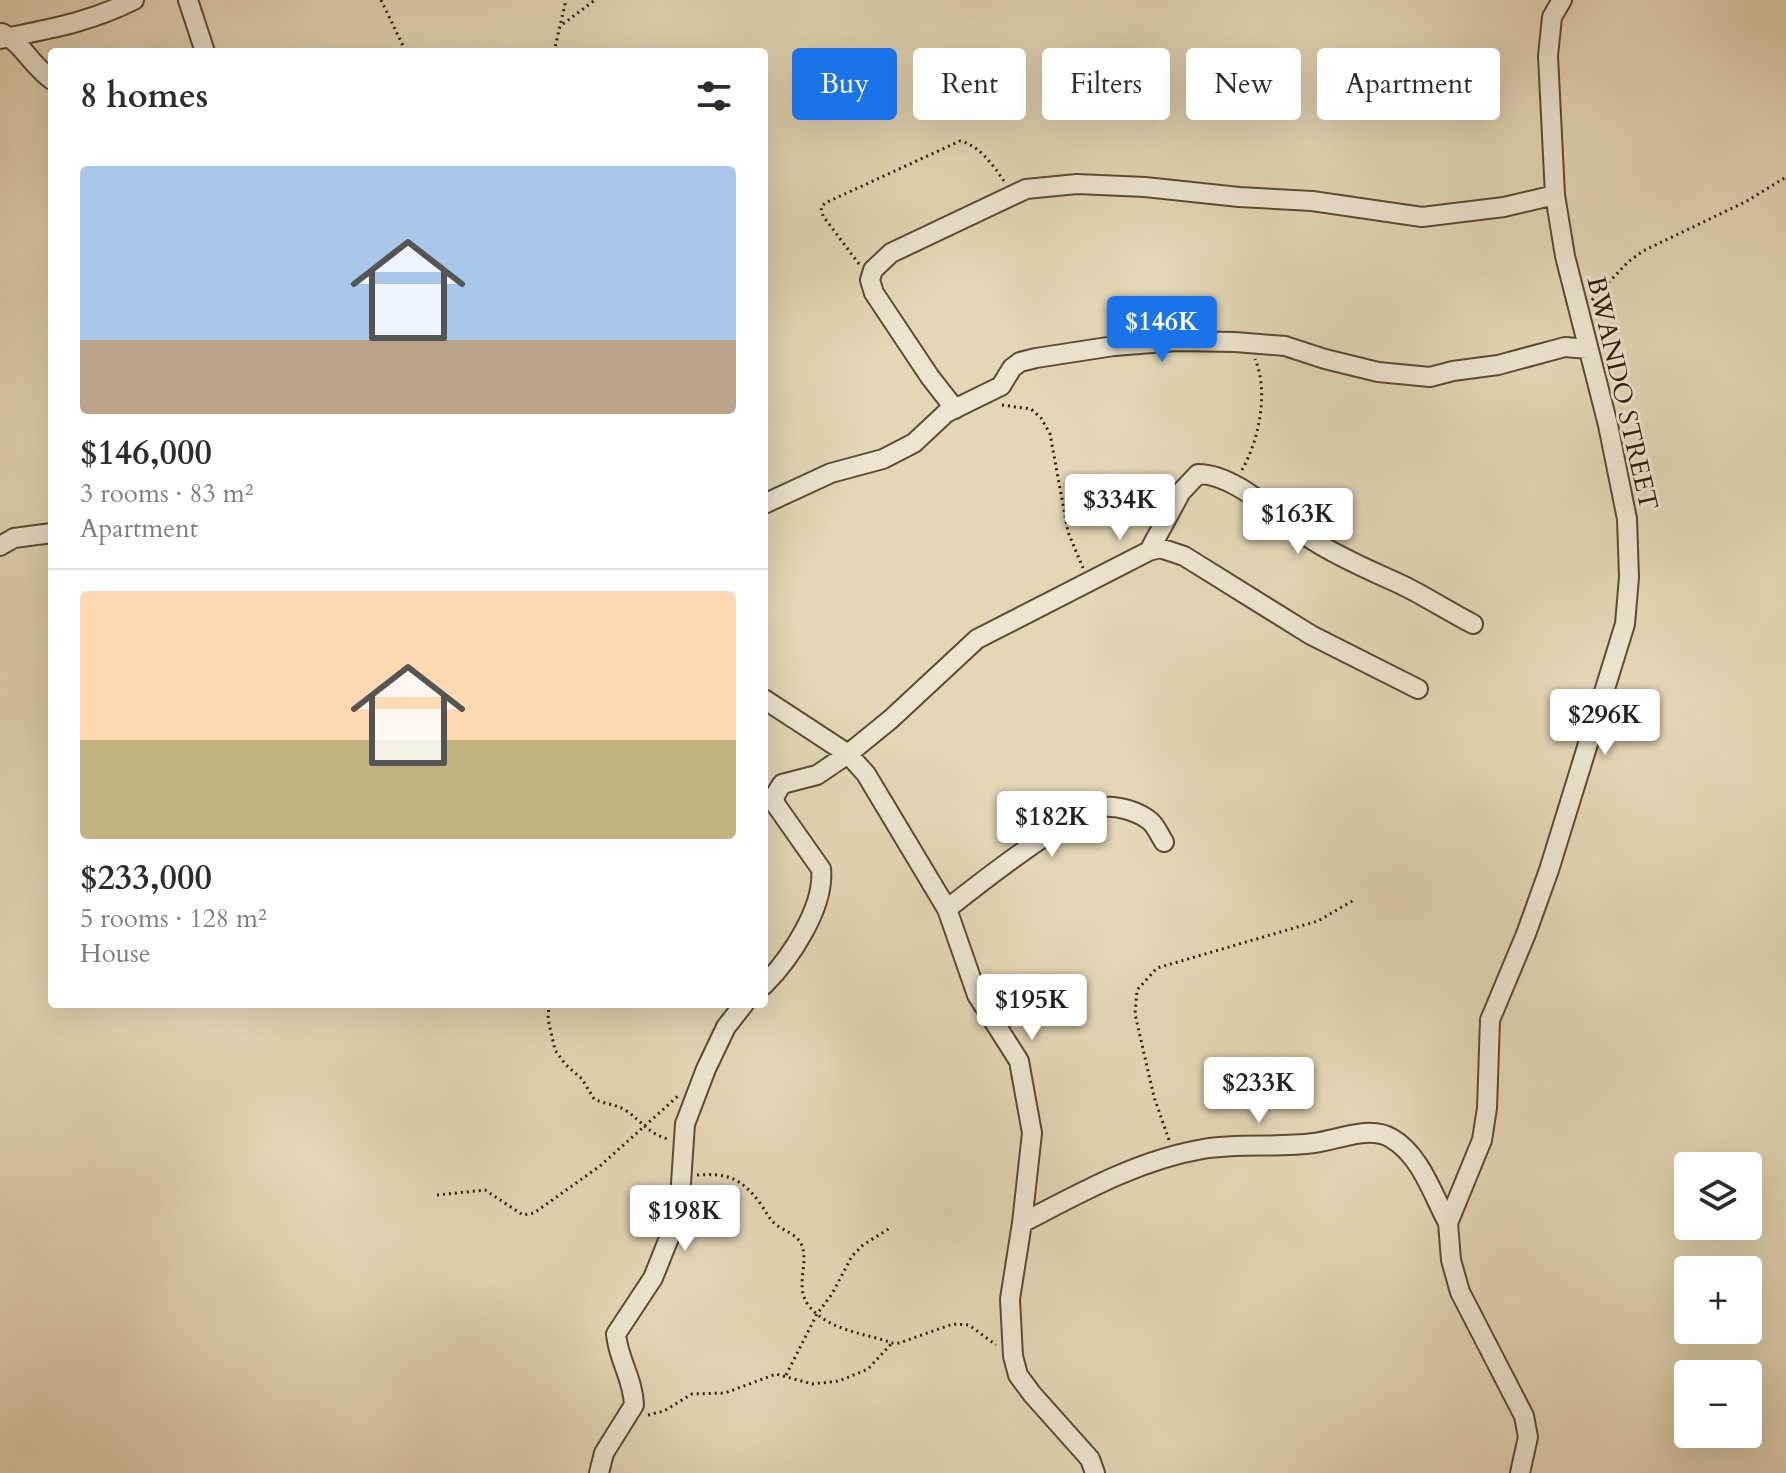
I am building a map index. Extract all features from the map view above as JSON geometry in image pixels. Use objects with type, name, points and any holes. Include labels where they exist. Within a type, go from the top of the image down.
[{"type":"street","points":[[3,36],[65,27],[99,17],[134,0]]},
{"type":"street","points":[[188,0],[205,48]]},
{"type":"street","name":"BWANDO STREET","points":[[1520,1473],[1528,1437],[1524,1416],[1460,1292],[1451,1260],[1448,1223],[1482,1140],[1487,1108],[1490,1020],[1549,870],[1625,624],[1629,577],[1627,519],[1608,425],[1565,256],[1555,195],[1548,56],[1552,17],[1562,0]]},
{"type":"street","points":[[3,36],[48,77]]},
{"type":"street","points":[[962,405],[930,377],[874,293],[870,280],[879,262],[891,253],[1026,189],[1077,184],[1145,187],[1312,201],[1422,217],[1504,207],[1555,195]]},
{"type":"street","points":[[768,502],[831,473],[883,459],[914,443],[946,413],[1001,386],[1012,368],[1020,362],[1036,358],[1114,346],[1177,341],[1247,343],[1285,346],[1378,372],[1430,377],[1498,365],[1565,347],[1588,349]]},
{"type":"street","points":[[1149,551],[1181,492],[1198,474],[1209,474],[1233,483],[1312,540],[1473,624]]},
{"type":"street","points":[[0,546],[14,538],[48,534]]},
{"type":"street","points":[[768,980],[794,951],[822,880],[821,869],[781,814],[774,797],[782,784],[817,775],[848,754],[891,719],[977,639],[1149,551],[1160,548],[1184,556],[1311,635],[1418,689]]},
{"type":"street","points":[[768,702],[848,754],[866,774],[947,909],[977,995],[1019,1061],[1032,1133],[1010,1299],[1009,1329],[1013,1356],[1018,1375],[1025,1385],[1090,1459],[1095,1473]]},
{"type":"street","points":[[947,909],[1053,832],[1080,815],[1102,807],[1126,809],[1151,822],[1164,842]]},
{"type":"street","points":[[599,1473],[604,1453],[634,1405],[633,1390],[616,1334],[653,1278],[679,1213],[685,1124],[726,1027],[741,1008]]},
{"type":"street","points":[[1022,1223],[1154,1160],[1206,1148],[1311,1143],[1377,1132],[1404,1146],[1419,1167],[1448,1223]]},
{"type":"path","points":[[381,0],[404,48]]},
{"type":"path","points":[[562,25],[595,0]]},
{"type":"path","points":[[555,48],[565,1]]},
{"type":"path","points":[[870,280],[823,216],[821,208],[825,203],[960,141],[971,143],[1014,194]]},
{"type":"path","points":[[1579,314],[1628,262],[1643,251],[1747,201],[1786,177]]},
{"type":"path","points":[[1233,483],[1259,431],[1262,379],[1247,343]]},
{"type":"path","points":[[962,405],[1020,406],[1031,409],[1041,418],[1050,434],[1068,532],[1078,559],[1092,581]]},
{"type":"path","points":[[1174,1155],[1154,1097],[1135,1014],[1137,990],[1157,968],[1318,921],[1354,900]]},
{"type":"path","points":[[549,1008],[553,1042],[565,1064],[582,1079],[594,1099],[616,1105],[633,1115],[651,1134],[683,1144]]},
{"type":"path","points":[[437,1195],[485,1190],[523,1215],[534,1213],[600,1166],[680,1095]]},
{"type":"path","points":[[682,1176],[718,1174],[744,1184],[775,1223],[798,1239],[804,1250],[801,1270],[805,1299],[817,1314],[843,1329],[892,1343],[911,1340],[953,1324],[969,1325],[1013,1356]]},
{"type":"path","points":[[786,1375],[817,1314],[832,1294],[852,1256],[890,1228]]},
{"type":"path","points":[[625,1421],[664,1411],[692,1394],[725,1393],[776,1374],[812,1384],[839,1381],[868,1369],[892,1343]]}]
